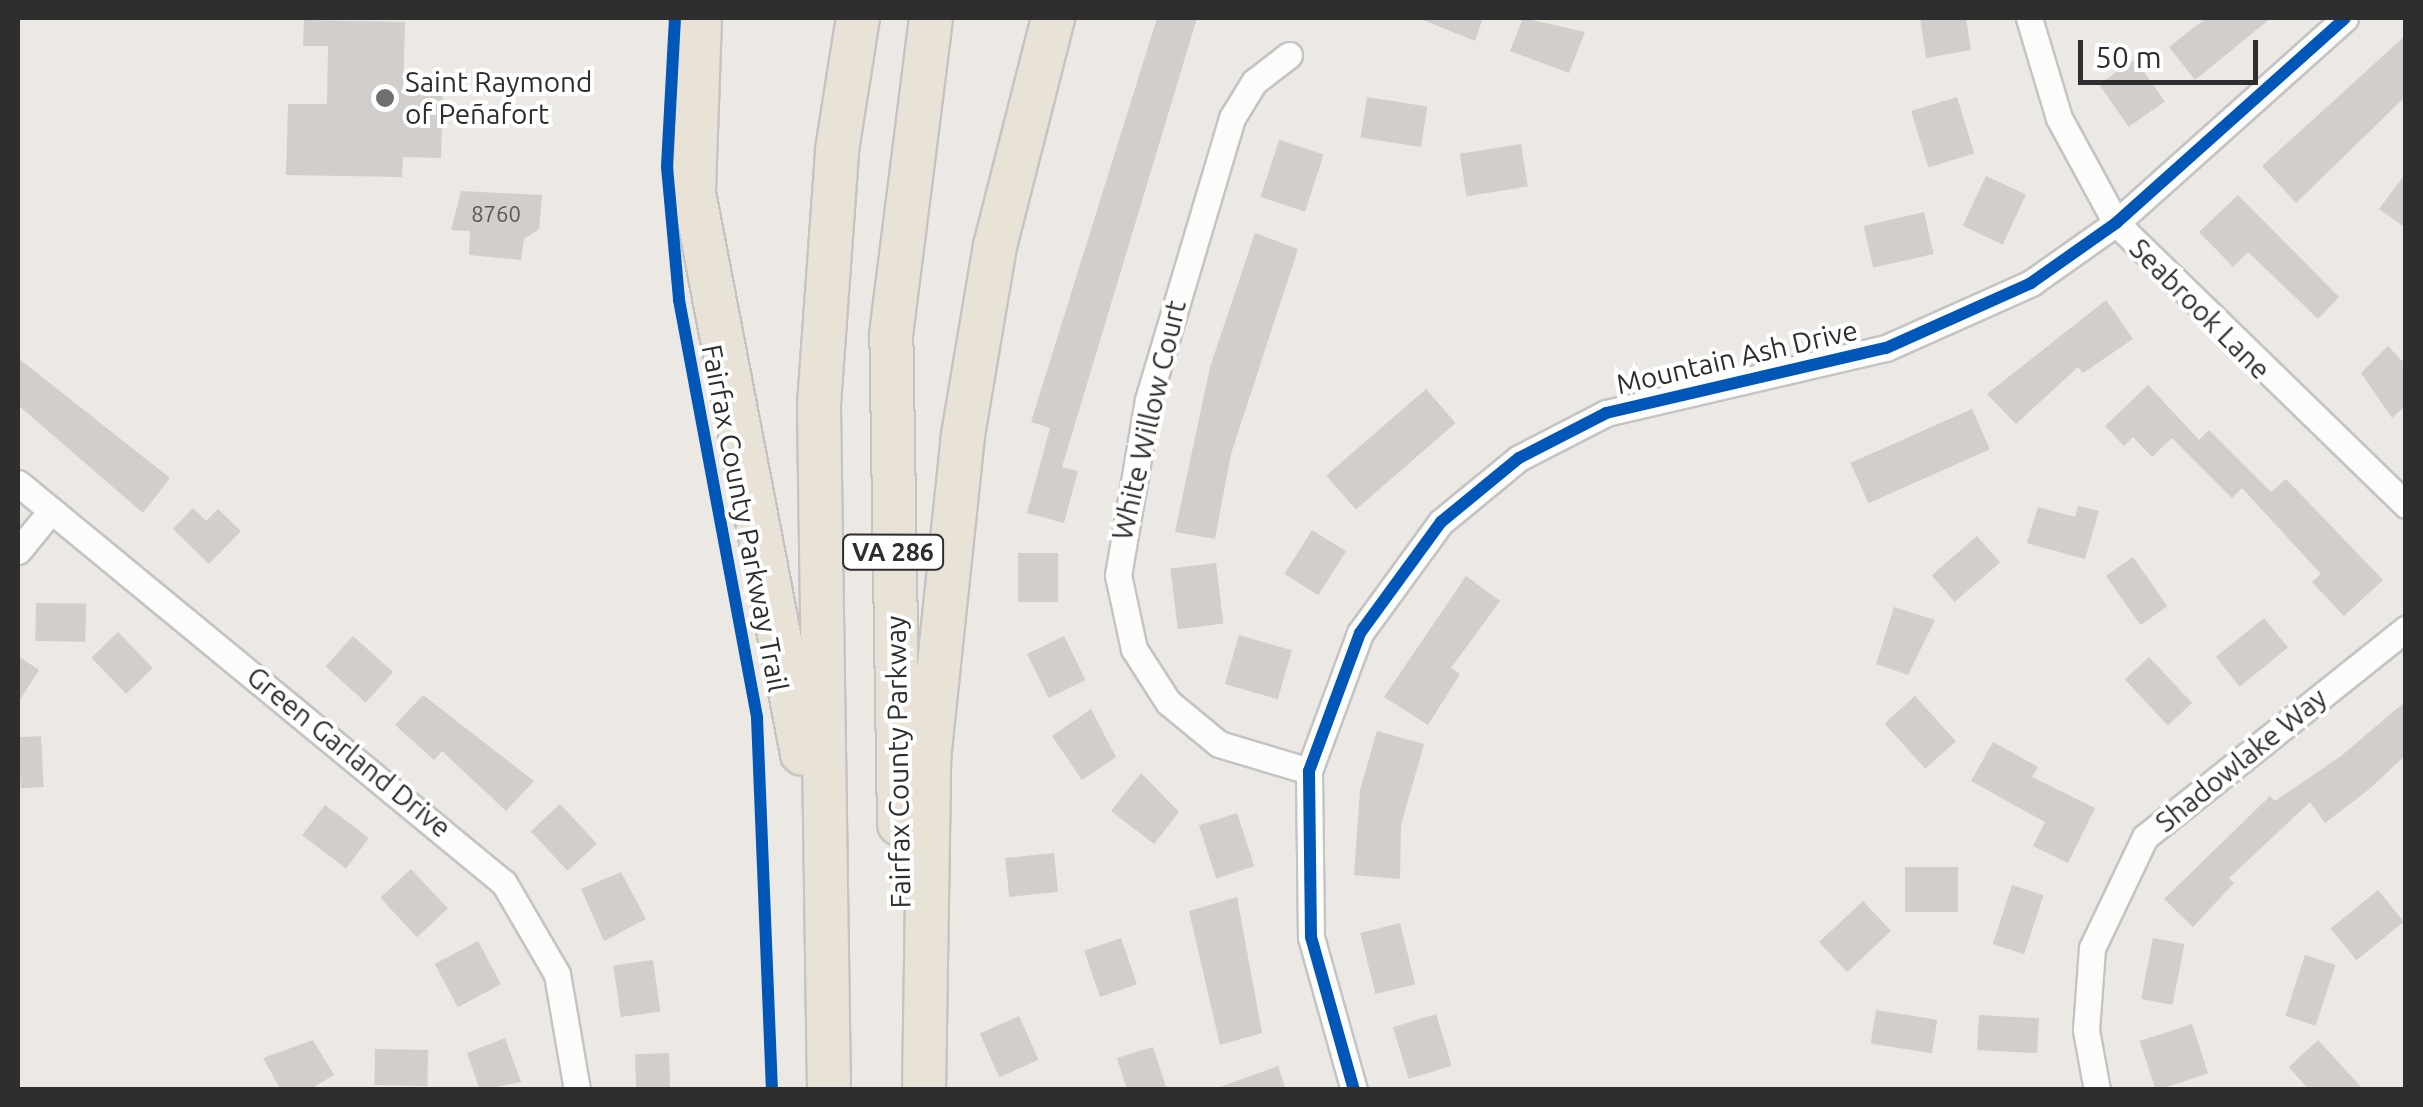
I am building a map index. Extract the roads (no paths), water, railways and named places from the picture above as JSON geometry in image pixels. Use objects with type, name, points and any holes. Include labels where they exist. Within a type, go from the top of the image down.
[{"type":"highway","points":[[700,18],[694,193],[792,672],[827,1008]]},
{"type":"highway","name":"VA 286","points":[[829,1090],[819,386],[837,150],[858,18]]},
{"type":"highway","name":"Fairfax County Parkway","points":[[906,1090],[891,336],[931,18]]},
{"type":"highway","points":[[924,1090],[928,758],[963,435],[999,227],[1053,18]]},
{"type":"street","name":"Seabrook Lane","points":[[2029,18],[2059,118],[2116,223],[2190,306],[2406,505]]},
{"type":"street","name":"Mountain Ash Drive","points":[[1354,1090],[1311,937],[1310,771],[1342,670],[1387,589],[1441,522],[1520,458],[1652,398],[1931,332],[2031,282],[2116,223],[2345,18]]},
{"type":"street","name":"White Willow Court","points":[[1289,56],[1254,82],[1232,118],[1148,400],[1118,575],[1134,649],[1189,723],[1249,759],[1310,771]]},
{"type":"street","name":"Green Garland Drive","points":[[18,483],[504,883],[557,974],[577,1090]]},
{"type":"street","points":[[18,551],[51,511]]},
{"type":"street","name":"Shadowlake Way","points":[[2098,1090],[2086,1030],[2092,948],[2145,837],[2406,629]]},
{"type":"place","name":"Saint Raymond of Peñafort","points":[[385,98]]}]
